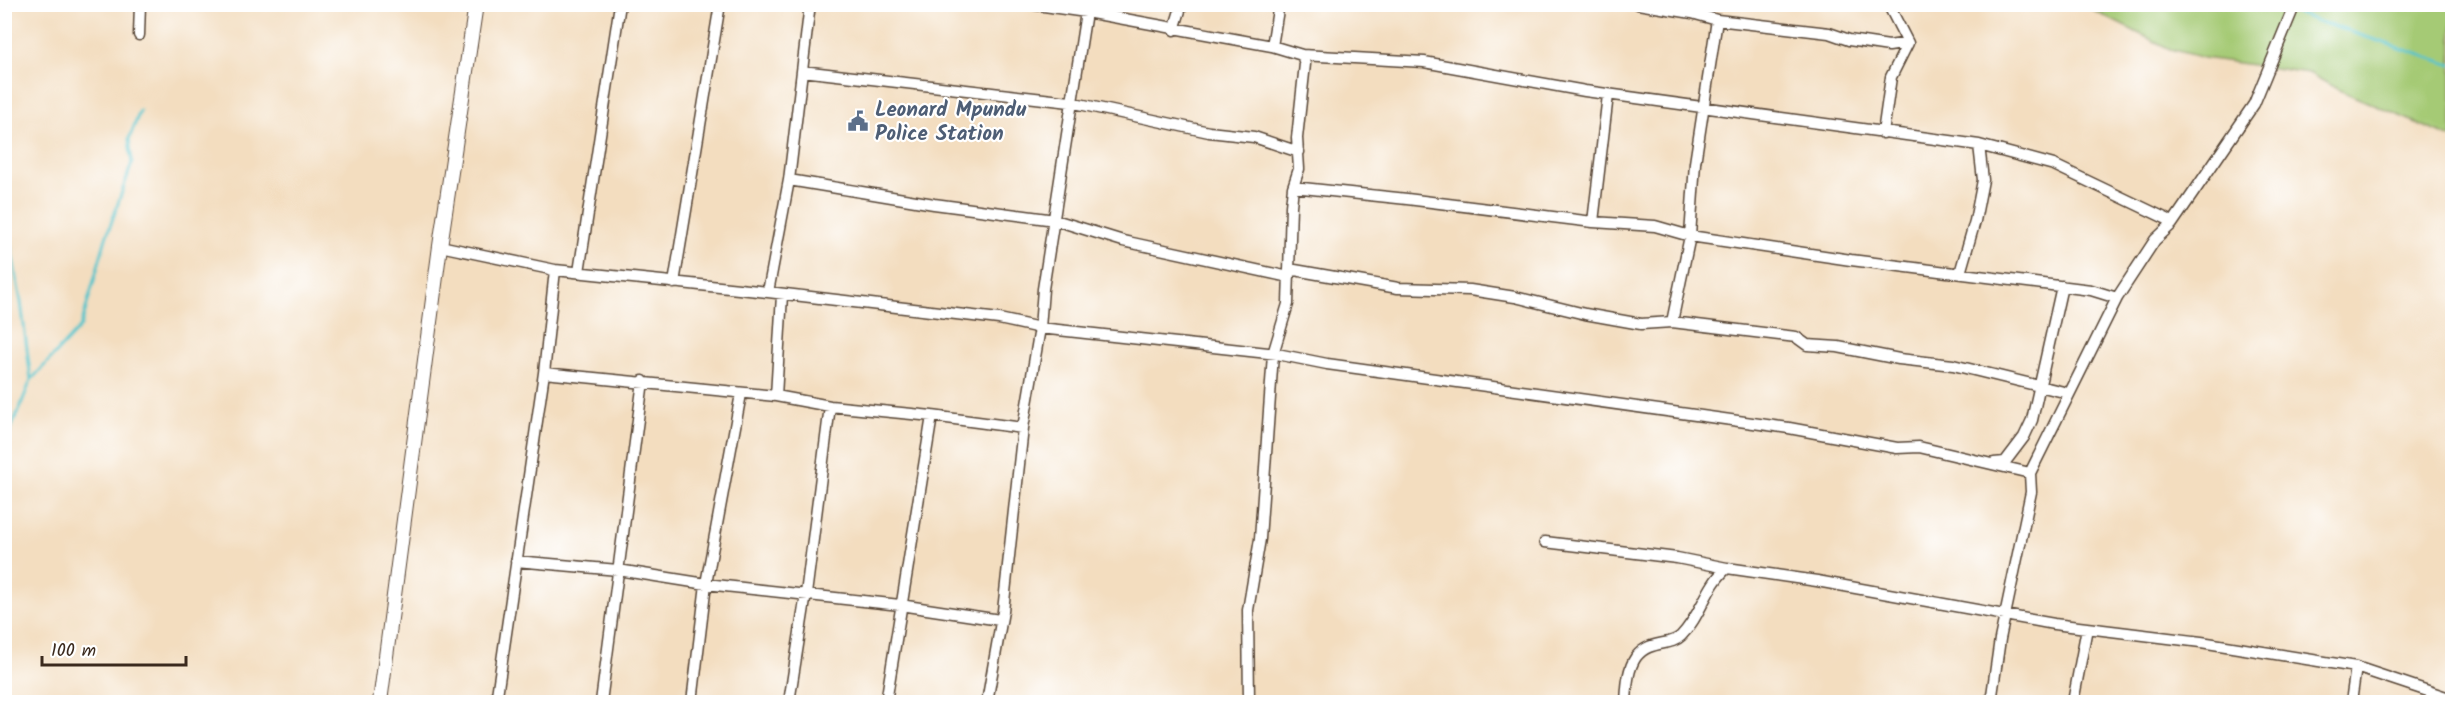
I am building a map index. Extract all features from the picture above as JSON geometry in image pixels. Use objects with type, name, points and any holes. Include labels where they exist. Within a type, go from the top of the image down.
[{"type":"street","points":[[139,35],[140,4]]},
{"type":"street","points":[[380,702],[440,246],[476,4]]},
{"type":"street","points":[[579,272],[620,4]]},
{"type":"street","points":[[674,283],[720,4]]},
{"type":"street","points":[[768,292],[789,180],[810,4]]},
{"type":"street","points":[[1030,4],[1272,46],[1302,54],[1424,62],[1608,95],[1979,145],[2054,165],[2167,219],[2172,224]]},
{"type":"street","points":[[1174,30],[1182,4]]},
{"type":"street","points":[[1272,46],[1279,4]]},
{"type":"street","points":[[1638,4],[1692,13],[1717,20],[1829,33],[1849,40],[1879,44],[1908,43]]},
{"type":"street","points":[[1887,4],[1908,43]]},
{"type":"street","points":[[1991,702],[2005,616],[2031,492],[2030,473],[2117,298],[2155,240],[2172,224],[2254,104],[2295,4]]},
{"type":"street","points":[[987,702],[1003,610],[1023,428],[1040,328],[1042,289],[1055,220],[1070,102],[1086,12]]},
{"type":"street","points":[[1672,322],[1690,236],[1692,186],[1717,20]]},
{"type":"street","points":[[1884,133],[1891,77],[1908,43]]},
{"type":"street","points":[[1249,702],[1248,610],[1260,539],[1274,354],[1288,303],[1293,187],[1299,169],[1297,138],[1305,64],[1302,54]]},
{"type":"street","points":[[802,71],[1070,102],[1209,132],[1254,137],[1299,152]]},
{"type":"street","points":[[1593,222],[1608,95]]},
{"type":"street","points":[[1960,273],[1975,221],[1983,180],[1979,145]]},
{"type":"street","points":[[789,180],[934,204],[1055,220],[1124,241],[1289,273],[1398,288],[1481,291],[1641,324],[1672,322],[1796,337],[1807,345],[1838,347],[1899,359],[1953,365],[2068,393]]},
{"type":"street","points":[[1293,187],[1593,222],[1655,226],[1690,236],[1851,260],[2091,290],[2117,298]]},
{"type":"street","points":[[440,246],[555,270],[768,292],[999,319],[1040,328],[1274,354],[1327,364],[1790,428],[1897,448],[1918,447],[2030,473]]},
{"type":"street","points":[[496,702],[544,373],[555,270]]},
{"type":"street","points":[[1991,464],[2005,462],[2024,437],[2032,420],[2062,286]]},
{"type":"street","points":[[776,396],[782,295]]},
{"type":"street","points":[[544,373],[643,381],[741,394],[776,396],[830,406],[1023,428]]},
{"type":"street","points":[[601,702],[643,381]]},
{"type":"street","points":[[692,702],[706,584],[741,394]]},
{"type":"street","points":[[789,702],[806,594],[830,406]]},
{"type":"street","points":[[886,702],[932,416]]},
{"type":"street","points":[[1545,542],[1654,555],[1817,581],[2005,616],[2201,642],[2356,667],[2452,699]]},
{"type":"street","points":[[516,561],[618,570],[706,584],[900,605],[1000,620]]},
{"type":"street","points":[[1626,702],[1627,682],[1635,658],[1650,645],[1678,639],[1692,622],[1715,578],[1727,568]]},
{"type":"street","points":[[2073,702],[2087,628]]},
{"type":"street","points":[[2351,702],[2356,667]]},
{"type":"green space","points":[[2082,5],[2452,5],[2452,138],[2339,90],[2309,73],[2204,58],[2170,49]]},
{"type":"waterway","points":[[4,12],[9,4]]},
{"type":"waterway","points":[[2277,4],[2289,10]]},
{"type":"waterway","points":[[2295,12],[2452,65]]},
{"type":"waterway","points":[[4,446],[31,380],[81,326],[106,238],[132,163],[129,139],[140,111]]},
{"type":"waterway","points":[[4,211],[21,302],[31,380]]},
{"type":"place","name":"Leonard Mpundu Police Station","points":[[858,121]]}]
